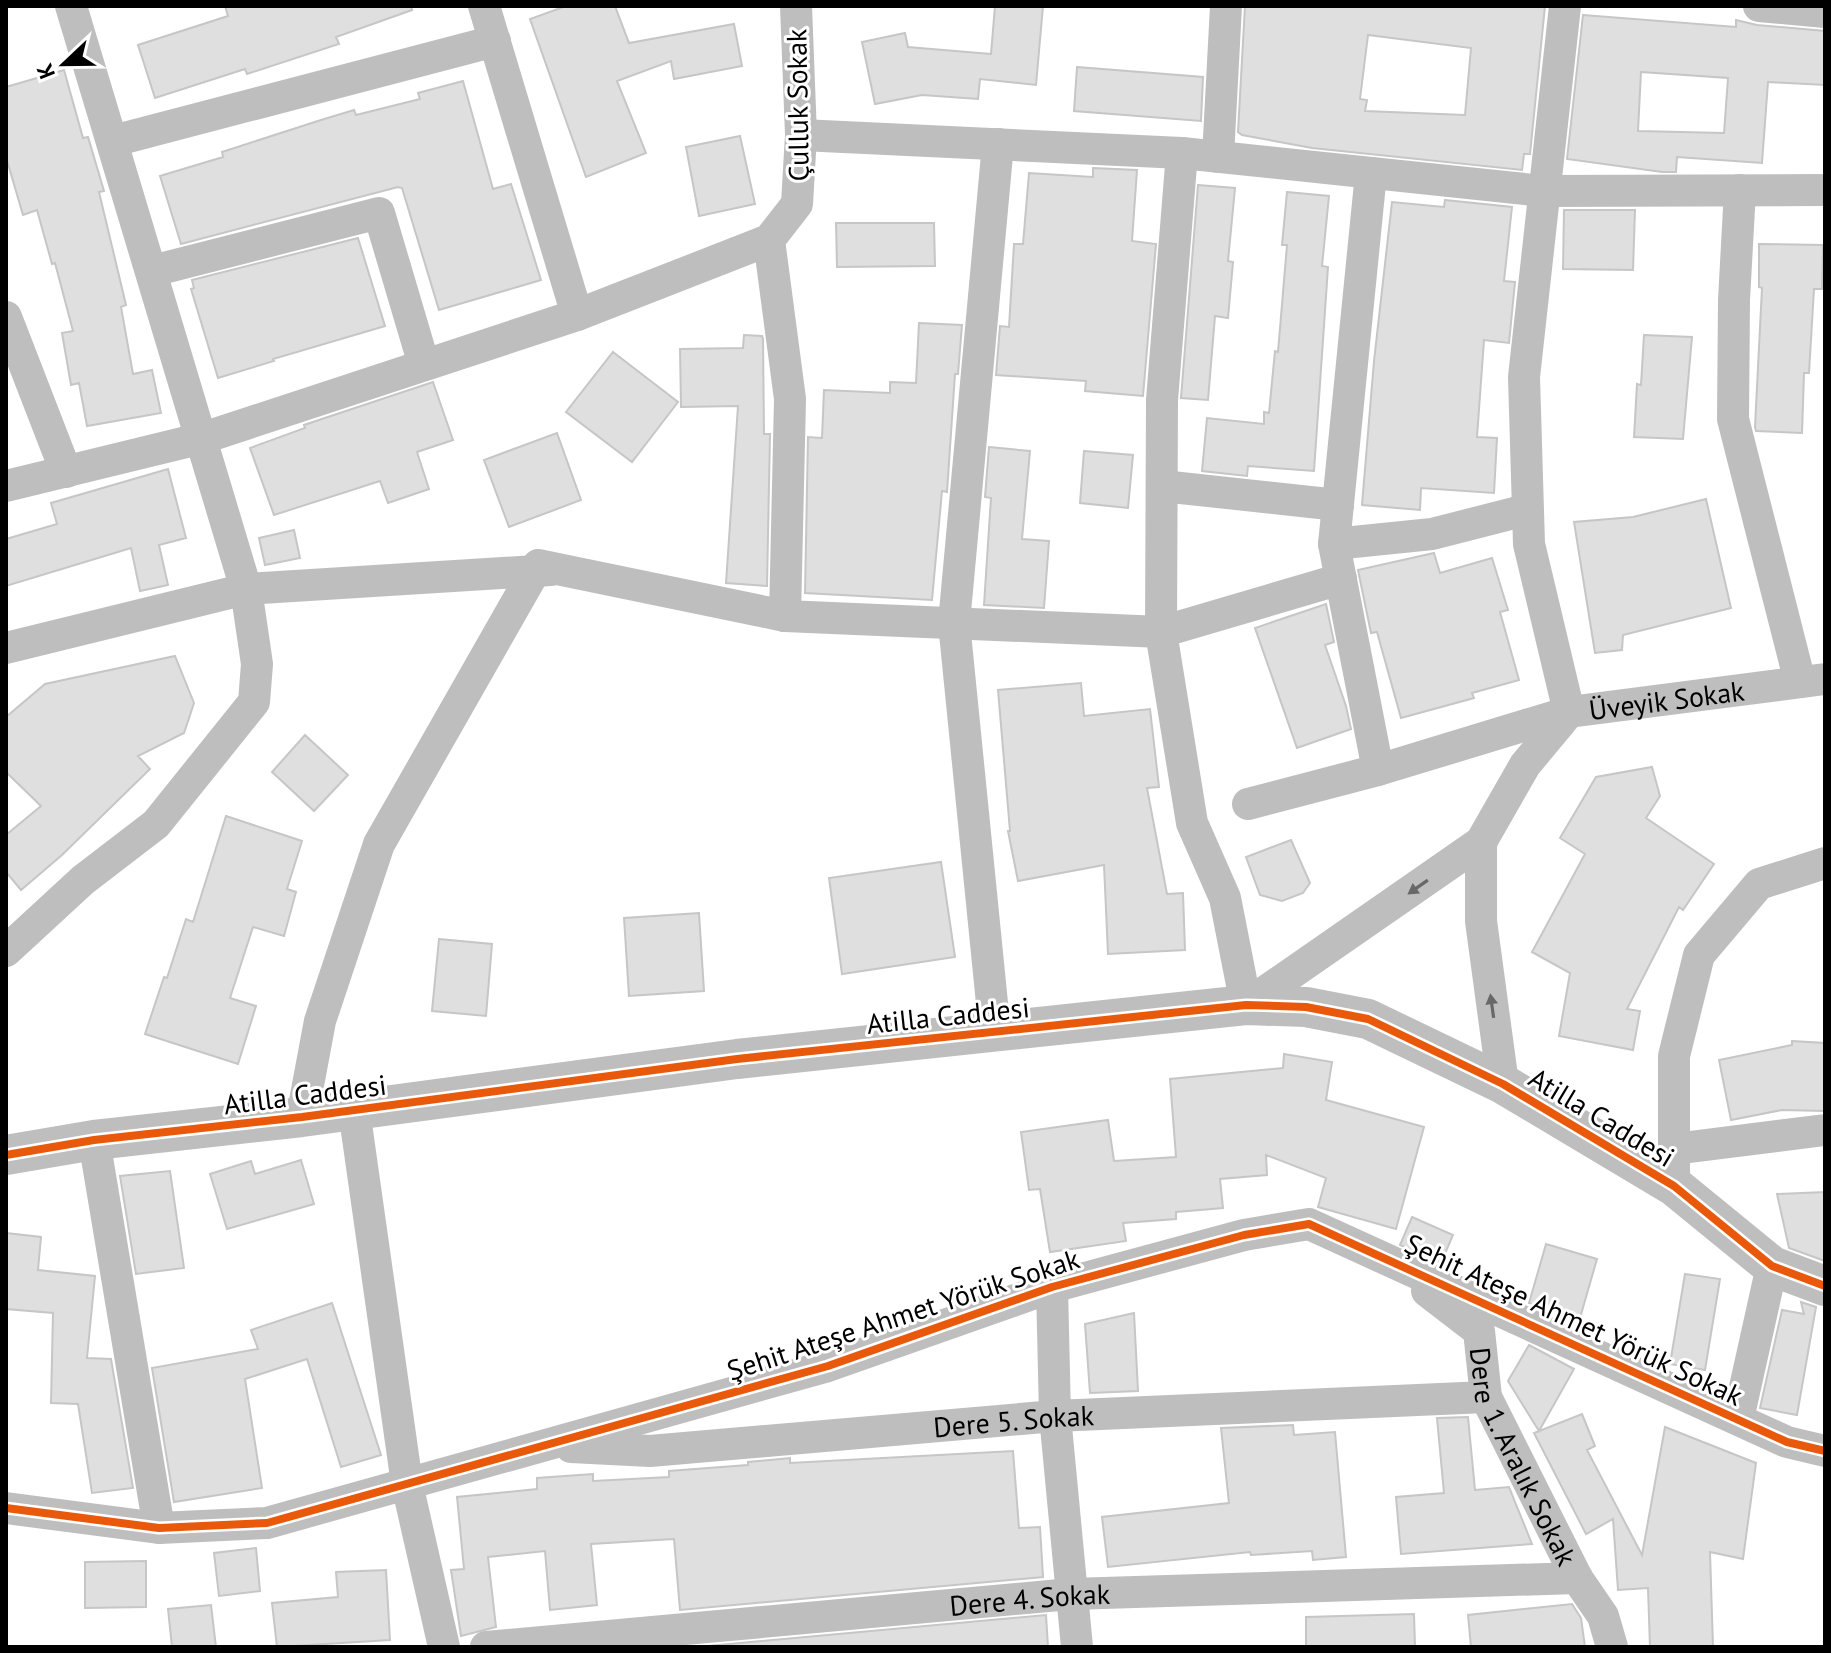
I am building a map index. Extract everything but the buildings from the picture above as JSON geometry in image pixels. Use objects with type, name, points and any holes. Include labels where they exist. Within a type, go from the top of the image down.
[{"type":"street","points":[[6,951],[83,880],[156,824],[254,702],[257,664],[246,589],[71,6]]},
{"type":"street","points":[[484,6],[577,315]]},
{"type":"street","name":"Çulluk Sokak","points":[[769,240],[797,204],[801,135],[796,6]]},
{"type":"street","points":[[1218,157],[1226,6]]},
{"type":"street","points":[[1248,804],[1378,770],[1569,712],[1529,544],[1524,377],[1565,6]]},
{"type":"street","points":[[1759,6],[1825,12]]},
{"type":"street","points":[[113,141],[495,41]]},
{"type":"street","points":[[801,135],[1182,153],[1543,191],[1825,190]]},
{"type":"street","points":[[995,1033],[954,623],[998,144]]},
{"type":"street","points":[[1182,153],[1162,400],[1161,632],[1192,823],[1225,898],[1246,1005]]},
{"type":"street","points":[[1371,173],[1334,544],[1378,770]]},
{"type":"street","points":[[1740,190],[1734,300],[1733,419],[1812,680]]},
{"type":"street","points":[[152,271],[379,213],[424,365]]},
{"type":"street","points":[[6,486],[203,438],[577,315],[769,240],[790,399],[785,616]]},
{"type":"street","points":[[6,317],[66,472]]},
{"type":"street","points":[[1162,486],[1338,505]]},
{"type":"street","points":[[1334,544],[1432,534],[1526,510]]},
{"type":"street","points":[[302,1117],[320,1021],[379,844],[548,570]]},
{"type":"street","points":[[6,648],[246,589],[548,570],[785,616],[1161,632],[1341,579]]},
{"type":"street","name":"Üveyik Sokak","points":[[1246,1005],[1481,842],[1525,765],[1569,712],[1812,680]]},
{"type":"street","name":"Üveyik Sokak","points":[[1481,842],[1481,921],[1503,1084]]},
{"type":"street","points":[[1825,863],[1759,884],[1699,955],[1674,1056],[1674,1167],[1825,1130]]},
{"type":"street","name":"Atilla Caddesi","points":[[6,1155],[94,1140],[302,1117],[737,1059],[1246,1005],[1306,1007],[1368,1019],[1674,1167],[1772,1266],[1825,1286]]},
{"type":"street","points":[[354,1110],[407,1484],[444,1647]]},
{"type":"street","points":[[94,1140],[159,1528]]},
{"type":"street","name":"Şehit Ateşe Ahmet Yörük Sokak","points":[[6,1508],[159,1528],[267,1523],[828,1366],[1052,1287],[1244,1235],[1309,1224],[1787,1442],[1825,1451]]},
{"type":"street","name":"Dere 1. Aralık Sokak","points":[[1381,1255],[1479,1331],[1486,1397],[1577,1578],[1603,1616],[1612,1647]]},
{"type":"street","points":[[1738,1419],[1772,1266]]},
{"type":"street","points":[[1052,1287],[1055,1416],[1077,1647]]},
{"type":"street","name":"Dere 5. Sokak","points":[[541,1446],[650,1451],[1055,1416],[1486,1397]]},
{"type":"street","name":"Dere 4. Sokak","points":[[486,1647],[1071,1594],[1577,1578]]},
{"type":"cycle path","points":[[6,1155],[94,1140],[302,1117],[737,1059],[1246,1005],[1306,1007],[1368,1019],[1503,1084],[1674,1186],[1772,1266],[1825,1286]]},
{"type":"cycle path","points":[[6,1508],[159,1528],[267,1523],[828,1366],[1052,1287],[1244,1235],[1309,1224],[1787,1442],[1825,1451]]}]
